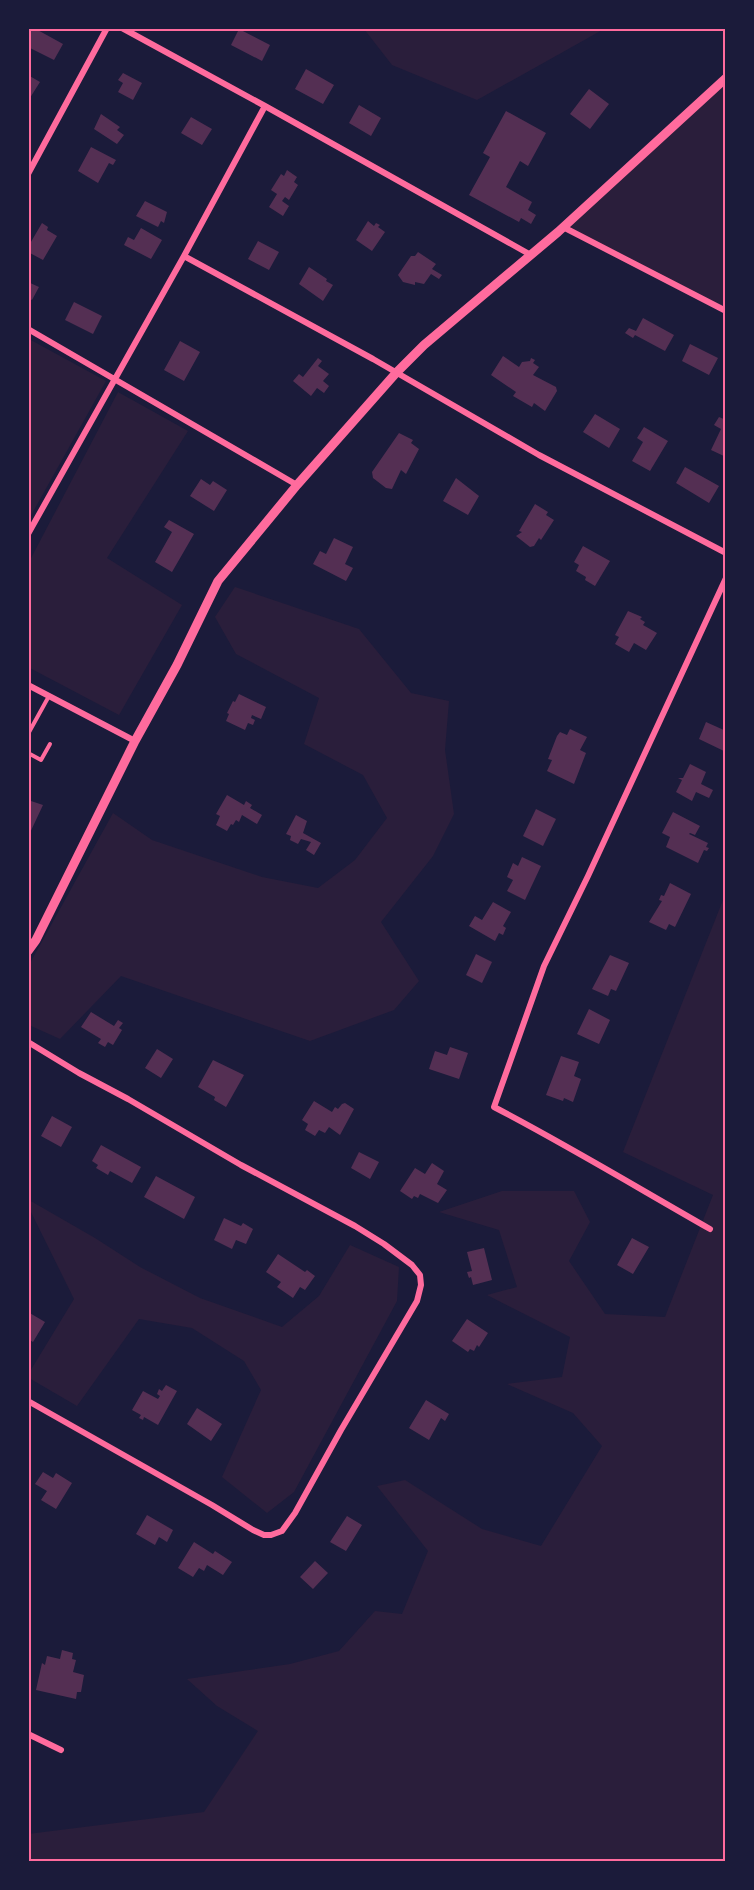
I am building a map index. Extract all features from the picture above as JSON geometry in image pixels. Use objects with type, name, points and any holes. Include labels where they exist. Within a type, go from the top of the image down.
[{"type":"street","points":[[28,174],[107,28]]},
{"type":"street","points":[[122,28],[531,255]]},
{"type":"street","points":[[28,951],[39,934],[218,581],[297,485],[396,373],[424,345],[563,227],[726,78]]},
{"type":"street","points":[[28,534],[184,256],[265,106]]},
{"type":"street","points":[[563,227],[726,311]]},
{"type":"street","points":[[184,256],[539,455],[726,553]]},
{"type":"street","points":[[28,330],[297,485]]},
{"type":"street","points":[[710,1229],[590,1162],[551,1137],[494,1107],[544,966],[726,578]]},
{"type":"street","points":[[28,685],[135,741]]},
{"type":"street","points":[[28,1042],[384,1244],[412,1265],[420,1275],[421,1285],[417,1301],[340,1430],[295,1513],[282,1531],[272,1535],[252,1530],[28,1401]]},
{"type":"street","points":[[28,1734],[61,1750]]},
{"type":"lane","points":[[28,734],[49,696]]},
{"type":"lane","points":[[28,753],[41,760],[50,744]]},
{"type":"shaded area","points":[[364,29],[604,29],[477,100],[392,65]]},
{"type":"shaded area","points":[[725,73],[725,311],[563,227]]},
{"type":"shaded area","points":[[29,339],[106,381],[29,519]]},
{"type":"shaded area","points":[[118,392],[188,431],[107,558],[182,605],[119,715],[28,667],[29,562]]},
{"type":"shaded area","points":[[235,587],[359,629],[411,693],[449,701],[445,750],[454,814],[433,856],[381,922],[419,981],[394,1010],[310,1041],[121,976],[60,1039],[29,1025],[29,965],[113,813],[152,840],[262,877],[318,888],[355,860],[387,818],[363,775],[304,744],[319,698],[236,654],[215,617]]},
{"type":"shaded area","points":[[725,895],[725,1861],[29,1862],[28,1834],[204,1812],[258,1731],[217,1706],[187,1679],[290,1664],[339,1651],[375,1611],[402,1614],[428,1551],[377,1486],[405,1480],[482,1529],[541,1546],[602,1446],[573,1413],[507,1384],[562,1377],[570,1337],[487,1295],[517,1287],[499,1230],[439,1212],[502,1191],[574,1191],[590,1222],[569,1261],[605,1314],[665,1317],[713,1195],[623,1152]]},
{"type":"shaded area","points":[[29,1200],[140,1267],[200,1298],[282,1327],[319,1296],[350,1245],[399,1267],[397,1301],[294,1492],[267,1513],[222,1477],[261,1390],[244,1361],[192,1328],[139,1319],[77,1406],[29,1378],[29,1373],[74,1299],[29,1208]]},
{"type":"building","points":[[28,28],[34,28],[63,44],[54,60],[28,47]]},
{"type":"building","points":[[239,29],[270,45],[262,61],[231,45]]},
{"type":"building","points":[[306,69],[334,85],[323,104],[295,89]]},
{"type":"building","points":[[123,73],[142,83],[133,100],[118,92],[123,83],[118,80]]},
{"type":"building","points":[[28,75],[40,82],[28,101]]},
{"type":"building","points":[[589,89],[609,104],[590,129],[570,114]]},
{"type":"building","points":[[359,105],[381,118],[371,136],[349,123]]},
{"type":"building","points":[[506,111],[546,133],[528,166],[520,161],[506,187],[532,202],[528,210],[536,215],[531,224],[521,218],[519,222],[469,195],[490,157],[483,153]]},
{"type":"building","points":[[101,114],[120,127],[117,130],[124,135],[117,144],[94,129]]},
{"type":"building","points":[[191,117],[212,129],[202,145],[181,133]]},
{"type":"building","points":[[91,147],[116,160],[113,165],[109,163],[98,183],[78,171]]},
{"type":"building","points":[[287,170],[297,177],[294,182],[298,185],[289,200],[285,197],[282,201],[289,206],[283,216],[269,207],[277,194],[271,190],[281,174],[284,176]]},
{"type":"building","points":[[145,201],[167,212],[164,223],[161,221],[158,227],[136,216]]},
{"type":"building","points":[[368,221],[374,226],[376,223],[380,225],[378,227],[385,232],[372,251],[356,240]]},
{"type":"building","points":[[42,223],[48,227],[47,230],[57,236],[43,260],[28,252],[28,247]]},
{"type":"building","points":[[141,228],[162,240],[151,259],[124,245],[128,237],[134,240]]},
{"type":"building","points":[[258,241],[279,252],[269,270],[248,259]]},
{"type":"building","points":[[418,252],[436,264],[432,269],[442,275],[439,279],[431,274],[424,284],[415,282],[415,285],[403,282],[398,275],[411,256],[415,256]]},
{"type":"building","points":[[309,267],[333,285],[323,301],[299,284]]},
{"type":"building","points":[[28,282],[39,287],[32,300],[28,298]]},
{"type":"building","points":[[74,302],[102,316],[93,334],[65,320]]},
{"type":"building","points":[[643,318],[674,335],[665,351],[635,335],[633,338],[625,333],[629,328],[636,331]]},
{"type":"building","points":[[180,341],[200,352],[184,381],[164,370]]},
{"type":"building","points":[[690,344],[718,358],[709,375],[682,361]]},
{"type":"building","points":[[503,356],[519,367],[522,362],[530,361],[531,358],[535,360],[533,363],[539,367],[533,375],[556,387],[557,391],[545,411],[534,403],[532,407],[513,396],[516,392],[491,375]]},
{"type":"building","points":[[318,358],[322,361],[318,366],[329,374],[323,381],[329,386],[324,393],[317,388],[311,396],[293,381],[299,374],[303,377]]},
{"type":"building","points":[[595,414],[620,429],[609,448],[583,432]]},
{"type":"building","points":[[719,417],[726,420],[726,457],[711,450],[721,429],[714,425]]},
{"type":"building","points":[[644,427],[668,441],[650,471],[632,461],[643,442],[637,438]]},
{"type":"building","points":[[399,433],[413,440],[411,443],[419,449],[406,474],[401,470],[392,489],[386,488],[373,478],[372,472]]},
{"type":"building","points":[[685,467],[719,486],[709,503],[676,483]]},
{"type":"building","points":[[456,478],[479,496],[468,515],[443,501]]},
{"type":"building","points":[[201,479],[210,485],[213,481],[227,490],[214,511],[190,496]]},
{"type":"building","points":[[535,504],[548,512],[546,515],[554,520],[541,540],[539,538],[534,546],[530,547],[516,536],[522,532],[519,531]]},
{"type":"building","points":[[169,520],[194,534],[172,572],[155,562],[172,532],[164,527]]},
{"type":"building","points":[[334,538],[353,547],[345,564],[353,568],[346,581],[313,564],[320,551],[326,554]]},
{"type":"building","points":[[583,546],[610,561],[595,586],[576,571],[579,565],[574,562]]},
{"type":"building","points":[[628,611],[642,617],[640,619],[645,622],[643,625],[657,633],[646,650],[634,643],[629,652],[615,644],[619,637],[615,635]]},
{"type":"building","points":[[239,694],[266,707],[261,719],[252,715],[251,718],[255,720],[253,725],[248,723],[245,730],[226,721],[229,714],[227,713]]},
{"type":"building","points":[[706,722],[726,731],[726,752],[699,739]]},
{"type":"building","points":[[570,729],[587,737],[580,750],[586,753],[574,784],[547,771],[552,760],[548,759],[557,736],[560,732],[567,735]]},
{"type":"building","points":[[690,764],[706,772],[701,784],[713,790],[709,798],[696,792],[692,801],[676,792],[682,780],[678,778],[683,778]]},
{"type":"building","points":[[227,795],[244,805],[246,801],[252,805],[250,808],[262,815],[257,824],[242,815],[239,822],[236,820],[227,831],[216,825],[220,816],[216,814]]},
{"type":"building","points":[[28,800],[43,805],[28,837]]},
{"type":"building","points":[[536,809],[556,819],[543,846],[523,836]]},
{"type":"building","points":[[673,812],[700,826],[695,835],[689,834],[708,843],[706,847],[709,848],[707,851],[704,850],[698,863],[666,847],[670,837],[662,833]]},
{"type":"building","points":[[296,815],[307,821],[303,833],[321,843],[314,855],[306,850],[311,842],[301,839],[298,844],[290,840],[291,836],[286,834]]},
{"type":"building","points":[[522,857],[541,866],[525,900],[507,891],[513,880],[507,877],[513,863],[518,866]]},
{"type":"building","points":[[670,883],[691,894],[675,927],[669,924],[666,930],[649,922],[662,901],[659,900],[661,895],[664,896]]},
{"type":"building","points":[[493,902],[511,912],[503,926],[506,928],[503,935],[499,933],[495,941],[469,926],[475,916],[482,920]]},
{"type":"building","points":[[476,954],[492,962],[482,983],[466,975]]},
{"type":"building","points":[[610,955],[629,963],[616,991],[611,989],[608,996],[592,989]]},
{"type":"building","points":[[589,1009],[610,1020],[599,1044],[577,1034]]},
{"type":"building","points":[[91,1012],[114,1026],[118,1020],[123,1023],[119,1028],[122,1030],[113,1045],[108,1042],[105,1047],[98,1043],[101,1039],[81,1027]]},
{"type":"building","points":[[450,1047],[468,1053],[459,1079],[429,1069],[435,1051],[447,1055]]},
{"type":"building","points":[[157,1049],[173,1059],[161,1078],[145,1068]]},
{"type":"building","points":[[561,1056],[579,1062],[574,1076],[581,1079],[573,1102],[546,1095]]},
{"type":"building","points":[[213,1060],[244,1075],[226,1107],[198,1087]]},
{"type":"building","points":[[314,1101],[332,1112],[335,1107],[338,1109],[345,1103],[354,1109],[340,1135],[329,1127],[325,1133],[319,1130],[315,1136],[305,1130],[308,1124],[302,1120]]},
{"type":"building","points":[[52,1116],[72,1127],[61,1147],[41,1136]]},
{"type":"building","points":[[101,1145],[141,1167],[132,1183],[110,1171],[108,1175],[96,1168],[98,1165],[92,1161]]},
{"type":"building","points":[[359,1152],[379,1162],[370,1179],[351,1168]]},
{"type":"building","points":[[432,1163],[444,1171],[437,1184],[447,1190],[438,1203],[420,1194],[418,1198],[414,1196],[412,1199],[400,1191],[415,1168],[425,1174]]},
{"type":"building","points":[[156,1176],[195,1197],[184,1219],[144,1197]]},
{"type":"building","points":[[224,1218],[241,1226],[243,1223],[253,1229],[246,1244],[236,1240],[232,1249],[214,1240]]},
{"type":"building","points":[[632,1238],[649,1247],[633,1274],[617,1265]]},
{"type":"building","points":[[484,1248],[492,1280],[473,1285],[467,1272],[472,1271],[467,1252]]},
{"type":"building","points":[[278,1254],[315,1276],[305,1290],[300,1287],[293,1298],[277,1287],[281,1282],[266,1272]]},
{"type":"building","points":[[28,1312],[45,1322],[33,1342],[28,1339]]},
{"type":"building","points":[[467,1319],[488,1333],[479,1347],[477,1345],[474,1351],[470,1349],[468,1352],[452,1341]]},
{"type":"building","points":[[166,1385],[177,1391],[158,1425],[144,1417],[143,1420],[139,1418],[141,1415],[132,1410],[143,1391],[158,1399],[159,1389],[162,1391]]},
{"type":"building","points":[[426,1400],[449,1414],[445,1421],[441,1418],[429,1440],[409,1428]]},
{"type":"building","points":[[197,1408],[222,1424],[211,1441],[187,1424]]},
{"type":"building","points":[[43,1472],[53,1478],[56,1473],[72,1483],[56,1509],[41,1500],[47,1491],[35,1484]]},
{"type":"building","points":[[147,1515],[173,1530],[167,1542],[159,1537],[155,1545],[136,1534]]},
{"type":"building","points":[[347,1516],[362,1525],[346,1551],[330,1542]]},
{"type":"building","points":[[194,1542],[213,1554],[215,1551],[232,1562],[223,1575],[207,1565],[204,1571],[199,1568],[193,1577],[178,1568]]},
{"type":"building","points":[[315,1561],[328,1573],[313,1589],[300,1577]]},
{"type":"building","points":[[62,1650],[73,1653],[72,1659],[76,1660],[73,1672],[84,1675],[81,1692],[77,1692],[76,1699],[36,1690],[42,1663],[45,1665],[47,1656],[60,1659]]}]
